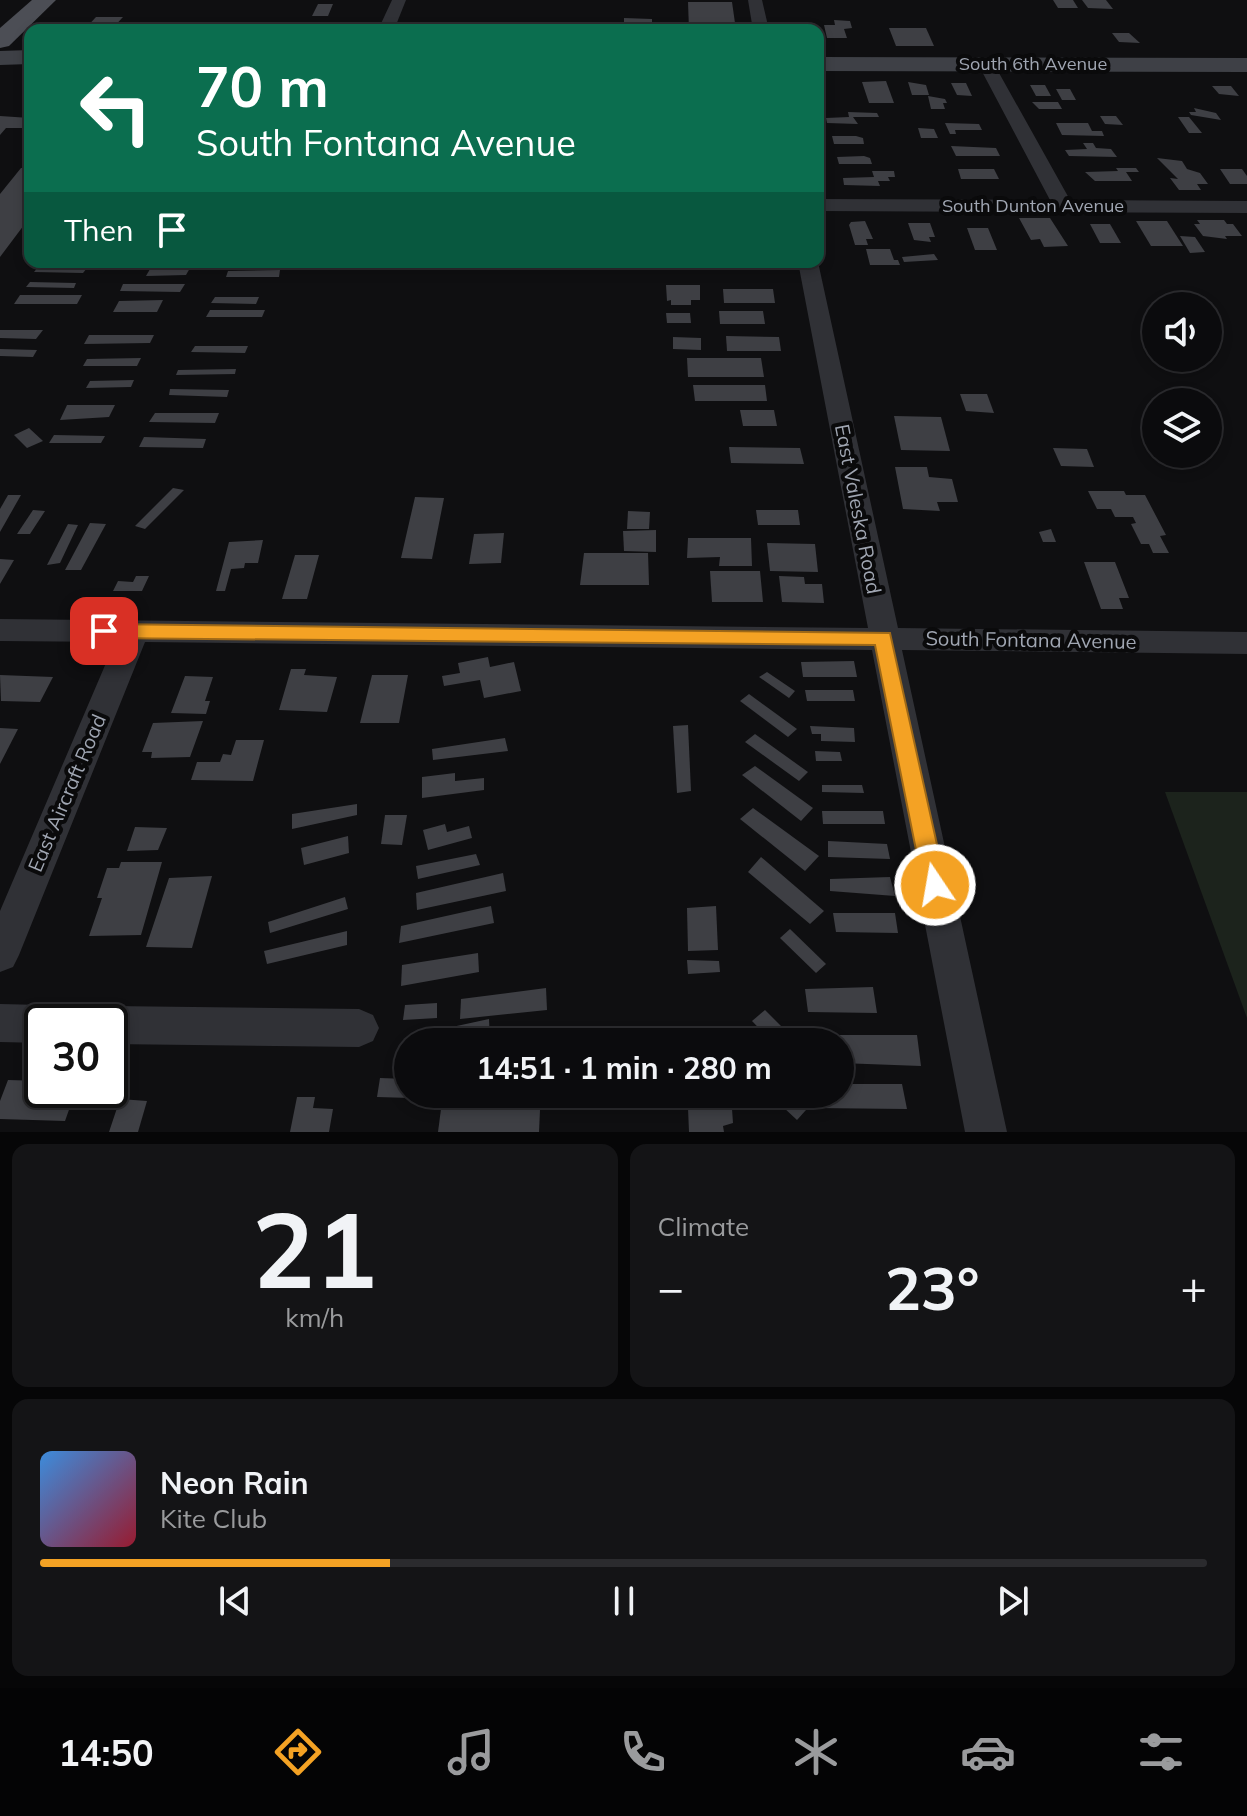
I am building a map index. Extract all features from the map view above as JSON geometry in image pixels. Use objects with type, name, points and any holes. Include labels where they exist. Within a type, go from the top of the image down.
[{"type":"main road","points":[[0,11],[12,0]]},
{"type":"main road","points":[[0,41],[45,0]]},
{"type":"street","points":[[389,24],[399,0]]},
{"type":"street","points":[[755,0],[760,24]]},
{"type":"street","points":[[0,58],[24,57]]},
{"type":"street","name":"South 6th Avenue","points":[[824,64],[1247,65]]},
{"type":"street","points":[[986,64],[1063,206]]},
{"type":"street","name":"South Dunton Avenue","points":[[824,205],[1247,207]]},
{"type":"street","name":"East Valeska Road","points":[[809,268],[986,1132]]},
{"type":"street","name":"South Fontana Avenue","points":[[0,630],[1247,643]]},
{"type":"street","name":"East Aircraft Road","points":[[0,955],[135,631]]},
{"type":"street","points":[[0,1023],[24,1024]]},
{"type":"street","points":[[128,1025],[359,1028]]},
{"type":"shaded area","points":[[1165,792],[1247,792],[1247,1018]]},
{"type":"building","points":[[1053,0],[1073,0],[1078,8],[1058,8]]},
{"type":"building","points":[[1082,0],[1106,0],[1113,9],[1088,8]]},
{"type":"building","points":[[688,2],[732,2],[735,24],[689,24]]},
{"type":"building","points":[[318,4],[333,4],[328,16],[312,16]]},
{"type":"building","points":[[96,17],[123,17],[117,24],[90,24]]},
{"type":"building","points":[[624,18],[652,19],[652,24],[624,24]]},
{"type":"building","points":[[834,20],[850,21],[852,28],[844,29],[847,38],[827,38],[824,25],[835,25]]},
{"type":"building","points":[[889,28],[926,28],[934,46],[896,46]]},
{"type":"building","points":[[1112,33],[1129,33],[1140,43],[1119,42]]},
{"type":"building","points":[[886,81],[894,103],[869,103],[862,82]]},
{"type":"building","points":[[908,82],[926,85],[929,95],[912,95]]},
{"type":"building","points":[[951,83],[966,83],[972,96],[957,95]]},
{"type":"building","points":[[1030,85],[1045,85],[1051,96],[1036,96]]},
{"type":"building","points":[[1212,86],[1231,86],[1239,96],[1219,94]]},
{"type":"building","points":[[1056,89],[1070,89],[1076,100],[1062,100]]},
{"type":"building","points":[[928,96],[945,99],[945,109],[931,109]]},
{"type":"building","points":[[1032,102],[1058,102],[1062,109],[1039,109]]},
{"type":"building","points":[[1194,108],[1216,113],[1221,120],[1191,115],[1189,112],[1196,112]]},
{"type":"building","points":[[848,112],[877,113],[879,117],[853,117],[858,124],[827,123],[826,118],[849,117]]},
{"type":"building","points":[[0,116],[24,118],[22,128],[6,128],[0,135]]},
{"type":"building","points":[[1100,116],[1116,116],[1123,125],[1105,124]]},
{"type":"building","points":[[1178,117],[1189,117],[1202,133],[1189,133]]},
{"type":"building","points":[[945,123],[979,124],[982,130],[955,130],[956,134],[950,134]]},
{"type":"building","points":[[1056,123],[1088,123],[1092,131],[1102,131],[1104,136],[1062,135]]},
{"type":"building","points":[[918,128],[934,129],[938,138],[921,138]]},
{"type":"building","points":[[832,136],[856,136],[863,138],[864,144],[834,144]]},
{"type":"building","points":[[1083,143],[1111,149],[1117,157],[1069,156],[1065,150],[1087,149]]},
{"type":"building","points":[[951,146],[996,148],[1000,156],[956,156]]},
{"type":"building","points":[[837,157],[870,158],[872,164],[839,164]]},
{"type":"building","points":[[1157,158],[1182,161],[1187,169],[1200,173],[1208,184],[1197,184],[1201,190],[1179,190],[1170,178],[1178,179]]},
{"type":"building","points":[[24,168],[24,225],[0,257],[0,194]]},
{"type":"building","points":[[1116,168],[1136,168],[1139,172],[1126,172],[1132,181],[1095,181],[1085,172],[1118,171]]},
{"type":"building","points":[[958,169],[994,169],[999,179],[961,179]]},
{"type":"building","points":[[1220,169],[1242,169],[1247,176],[1247,184],[1230,184]]},
{"type":"building","points":[[872,171],[894,171],[895,177],[888,177],[890,181],[878,181],[880,186],[844,185],[843,178],[874,177]]},
{"type":"building","points":[[1019,218],[1050,218],[1068,246],[1044,247],[1040,239],[1031,240]]},
{"type":"building","points":[[1197,220],[1224,220],[1227,224],[1233,224],[1242,236],[1225,236],[1227,239],[1203,236],[1194,224],[1200,224]]},
{"type":"building","points":[[865,221],[873,239],[866,239],[868,245],[855,245],[849,225],[851,222]]},
{"type":"building","points":[[1136,221],[1167,221],[1183,246],[1151,246]]},
{"type":"building","points":[[908,223],[930,223],[935,237],[929,237],[931,242],[914,240]]},
{"type":"building","points":[[1090,224],[1110,224],[1121,243],[1100,243]]},
{"type":"building","points":[[967,228],[988,228],[997,250],[975,250]]},
{"type":"building","points":[[1180,236],[1195,237],[1205,252],[1190,253]]},
{"type":"building","points":[[866,249],[890,249],[894,260],[898,260],[900,265],[870,265]]},
{"type":"building","points":[[934,254],[938,260],[904,262],[902,257]]},
{"type":"building","points":[[37,268],[87,268],[83,273],[34,272]]},
{"type":"building","points":[[190,268],[186,275],[146,276],[150,269]]},
{"type":"building","points":[[280,270],[279,277],[226,277],[228,271]]},
{"type":"building","points":[[30,282],[76,283],[74,288],[26,287]]},
{"type":"building","points":[[123,284],[185,284],[180,292],[120,291]]},
{"type":"building","points":[[666,285],[700,285],[700,300],[691,300],[691,305],[671,305],[671,300],[667,301]]},
{"type":"building","points":[[723,289],[773,289],[775,303],[724,303]]},
{"type":"building","points":[[20,295],[82,295],[77,304],[14,304]]},
{"type":"building","points":[[215,297],[259,297],[256,304],[211,303]]},
{"type":"building","points":[[163,300],[157,312],[113,312],[119,301]]},
{"type":"building","points":[[210,310],[265,310],[262,317],[206,317]]},
{"type":"building","points":[[719,311],[763,311],[765,324],[720,324]]},
{"type":"building","points":[[666,313],[690,313],[691,323],[667,323]]},
{"type":"building","points":[[0,330],[43,330],[36,339],[0,338]]},
{"type":"building","points":[[89,335],[154,335],[150,343],[84,344]]},
{"type":"building","points":[[726,336],[779,337],[781,351],[727,351]]},
{"type":"building","points":[[673,337],[701,338],[701,350],[673,349]]},
{"type":"building","points":[[195,346],[248,346],[245,353],[191,352]]},
{"type":"building","points":[[0,349],[37,350],[33,357],[0,356]]},
{"type":"building","points":[[141,358],[137,366],[83,366],[87,359]]},
{"type":"building","points":[[687,358],[761,358],[764,377],[688,377]]},
{"type":"building","points":[[236,369],[235,374],[176,375],[178,370]]},
{"type":"building","points":[[134,380],[131,387],[86,388],[90,381]]},
{"type":"building","points":[[693,385],[765,385],[767,401],[695,401]]},
{"type":"building","points":[[170,389],[229,390],[227,397],[169,395]]},
{"type":"building","points":[[960,394],[987,394],[994,413],[966,411]]},
{"type":"building","points":[[67,405],[115,405],[109,417],[60,420]]},
{"type":"building","points":[[740,410],[774,410],[777,426],[743,426]]},
{"type":"building","points":[[155,413],[219,413],[215,423],[149,422]]},
{"type":"building","points":[[894,416],[941,417],[950,451],[901,450]]},
{"type":"building","points":[[29,428],[43,441],[27,448],[14,435]]},
{"type":"building","points":[[54,435],[105,436],[101,443],[49,443]]},
{"type":"building","points":[[144,437],[206,439],[203,448],[139,447]]},
{"type":"building","points":[[729,447],[800,448],[804,464],[731,463]]},
{"type":"building","points":[[1053,448],[1087,449],[1094,467],[1061,466]]},
{"type":"building","points":[[895,467],[927,467],[929,477],[952,479],[958,502],[937,502],[940,511],[903,509]]},
{"type":"building","points":[[173,488],[184,490],[145,529],[135,526]]},
{"type":"building","points":[[1088,491],[1124,491],[1126,495],[1145,495],[1166,535],[1160,536],[1169,553],[1153,553],[1149,544],[1141,544],[1131,524],[1136,523],[1133,517],[1115,517],[1111,509],[1097,509]]},
{"type":"building","points":[[8,495],[21,495],[0,532],[0,509]]},
{"type":"building","points":[[415,497],[444,498],[432,559],[401,558]]},
{"type":"building","points":[[33,510],[45,511],[30,534],[17,534]]},
{"type":"building","points":[[756,510],[798,510],[800,525],[758,525]]},
{"type":"building","points":[[628,511],[650,512],[649,529],[627,529]]},
{"type":"building","points":[[90,523],[106,524],[81,570],[65,570]]},
{"type":"building","points":[[68,524],[78,525],[60,563],[47,565]]},
{"type":"building","points":[[1051,529],[1056,542],[1043,542],[1039,532]]},
{"type":"building","points":[[656,530],[656,552],[624,551],[623,531]]},
{"type":"building","points":[[504,533],[501,563],[469,564],[474,534]]},
{"type":"building","points":[[688,538],[751,538],[752,566],[719,566],[720,557],[687,558]]},
{"type":"building","points":[[263,540],[258,563],[245,563],[244,568],[231,569],[225,591],[216,591],[229,542]]},
{"type":"building","points":[[767,543],[815,544],[818,572],[770,571]]},
{"type":"building","points":[[584,553],[648,553],[649,585],[580,585]]},
{"type":"building","points":[[295,555],[319,555],[307,599],[282,599]]},
{"type":"building","points":[[0,559],[14,560],[0,584]]},
{"type":"building","points":[[1084,562],[1115,562],[1129,598],[1119,598],[1123,609],[1101,609]]},
{"type":"building","points":[[710,571],[760,571],[763,602],[712,602]]},
{"type":"building","points":[[136,576],[149,576],[142,591],[113,591],[118,581],[133,582]]},
{"type":"building","points":[[779,576],[804,577],[805,584],[822,584],[824,603],[782,602]]},
{"type":"building","points":[[488,657],[490,667],[514,662],[521,691],[484,698],[480,680],[444,686],[442,676],[460,673],[458,663]]},
{"type":"building","points":[[854,661],[857,677],[803,677],[801,662]]},
{"type":"building","points":[[291,669],[306,669],[304,675],[337,677],[327,712],[279,710]]},
{"type":"building","points":[[767,672],[795,691],[789,698],[759,677]]},
{"type":"building","points":[[0,675],[53,677],[40,702],[1,701]]},
{"type":"building","points":[[372,675],[408,675],[399,723],[360,723]]},
{"type":"building","points":[[185,676],[213,677],[205,701],[210,701],[206,714],[171,713]]},
{"type":"building","points":[[805,690],[853,690],[855,701],[807,701]]},
{"type":"building","points":[[749,694],[797,729],[788,737],[740,701]]},
{"type":"building","points":[[203,721],[190,757],[151,758],[152,752],[142,752],[153,723]]},
{"type":"building","points":[[688,725],[691,791],[677,793],[673,726]]},
{"type":"building","points":[[810,726],[854,728],[855,742],[821,741],[821,734],[812,734]]},
{"type":"building","points":[[0,728],[18,729],[0,764]]},
{"type":"building","points":[[755,734],[808,772],[799,781],[745,742]]},
{"type":"building","points":[[505,738],[508,751],[433,760],[432,749]]},
{"type":"building","points":[[236,740],[264,740],[253,781],[191,780],[197,762],[220,762],[223,754],[231,755]]},
{"type":"building","points":[[815,751],[840,752],[842,761],[816,761]]},
{"type":"building","points":[[755,766],[813,808],[801,821],[742,775]]},
{"type":"building","points":[[455,773],[455,781],[484,778],[484,790],[422,798],[422,777]]},
{"type":"building","points":[[822,785],[862,785],[864,793],[822,792]]},
{"type":"building","points":[[357,804],[357,815],[292,829],[292,814]]},
{"type":"building","points":[[753,808],[819,856],[805,871],[740,819]]},
{"type":"building","points":[[822,811],[883,811],[885,824],[823,824]]},
{"type":"building","points":[[385,815],[407,815],[402,845],[381,844]]},
{"type":"building","points":[[445,824],[447,832],[469,826],[472,838],[428,850],[423,830]]},
{"type":"building","points":[[135,827],[167,828],[158,850],[127,851]]},
{"type":"building","points":[[348,836],[349,853],[304,865],[301,848]]},
{"type":"building","points":[[828,841],[887,844],[890,859],[828,857]]},
{"type":"building","points":[[476,854],[480,865],[418,879],[416,866]]},
{"type":"building","points":[[761,857],[824,911],[810,924],[748,872]]},
{"type":"building","points":[[121,862],[162,862],[141,935],[89,936],[102,898],[97,898],[107,868],[119,868]]},
{"type":"building","points":[[503,873],[506,891],[417,910],[416,893]]},
{"type":"building","points":[[212,876],[192,948],[146,947],[169,878]]},
{"type":"building","points":[[890,877],[895,896],[830,891],[830,879]]},
{"type":"building","points":[[345,897],[348,909],[270,933],[268,922]]},
{"type":"building","points":[[491,906],[494,923],[399,943],[401,926]]},
{"type":"building","points":[[716,906],[718,950],[688,951],[687,908]]},
{"type":"building","points":[[833,913],[895,913],[898,933],[836,932]]},
{"type":"building","points":[[790,929],[826,964],[816,973],[780,938]]},
{"type":"building","points":[[347,931],[347,945],[267,964],[264,951]]},
{"type":"building","points":[[478,953],[479,972],[401,986],[402,965]]},
{"type":"building","points":[[687,960],[719,961],[720,972],[688,974]]},
{"type":"building","points":[[873,987],[877,1013],[808,1012],[805,989]]},
{"type":"building","points":[[546,988],[547,1010],[460,1019],[461,999]]},
{"type":"building","points":[[437,1003],[437,1018],[403,1020],[405,1005]]},
{"type":"building","points":[[765,1010],[783,1028],[759,1028],[752,1021]]},
{"type":"building","points":[[489,1019],[489,1028],[452,1027]]},
{"type":"building","points":[[854,1035],[917,1035],[921,1066],[854,1064]]},
{"type":"building","points":[[380,1078],[394,1078],[394,1098],[377,1097]]},
{"type":"building","points":[[8,1080],[24,1080],[24,1108],[70,1108],[65,1121],[0,1119],[0,1101]]},
{"type":"building","points":[[854,1084],[902,1084],[907,1109],[814,1108],[854,1108]]},
{"type":"building","points":[[297,1097],[315,1097],[313,1108],[333,1109],[329,1132],[290,1132]]},
{"type":"building","points":[[128,1100],[147,1101],[138,1132],[109,1132],[117,1108],[128,1108]]},
{"type":"building","points":[[688,1108],[732,1108],[733,1123],[723,1126],[724,1132],[689,1132]]},
{"type":"building","points":[[784,1108],[804,1108],[806,1110],[797,1120]]},
{"type":"building","points":[[441,1109],[540,1110],[539,1132],[438,1132]]},
{"type":"route","points":[[104,631],[884,638],[935,885]]}]
